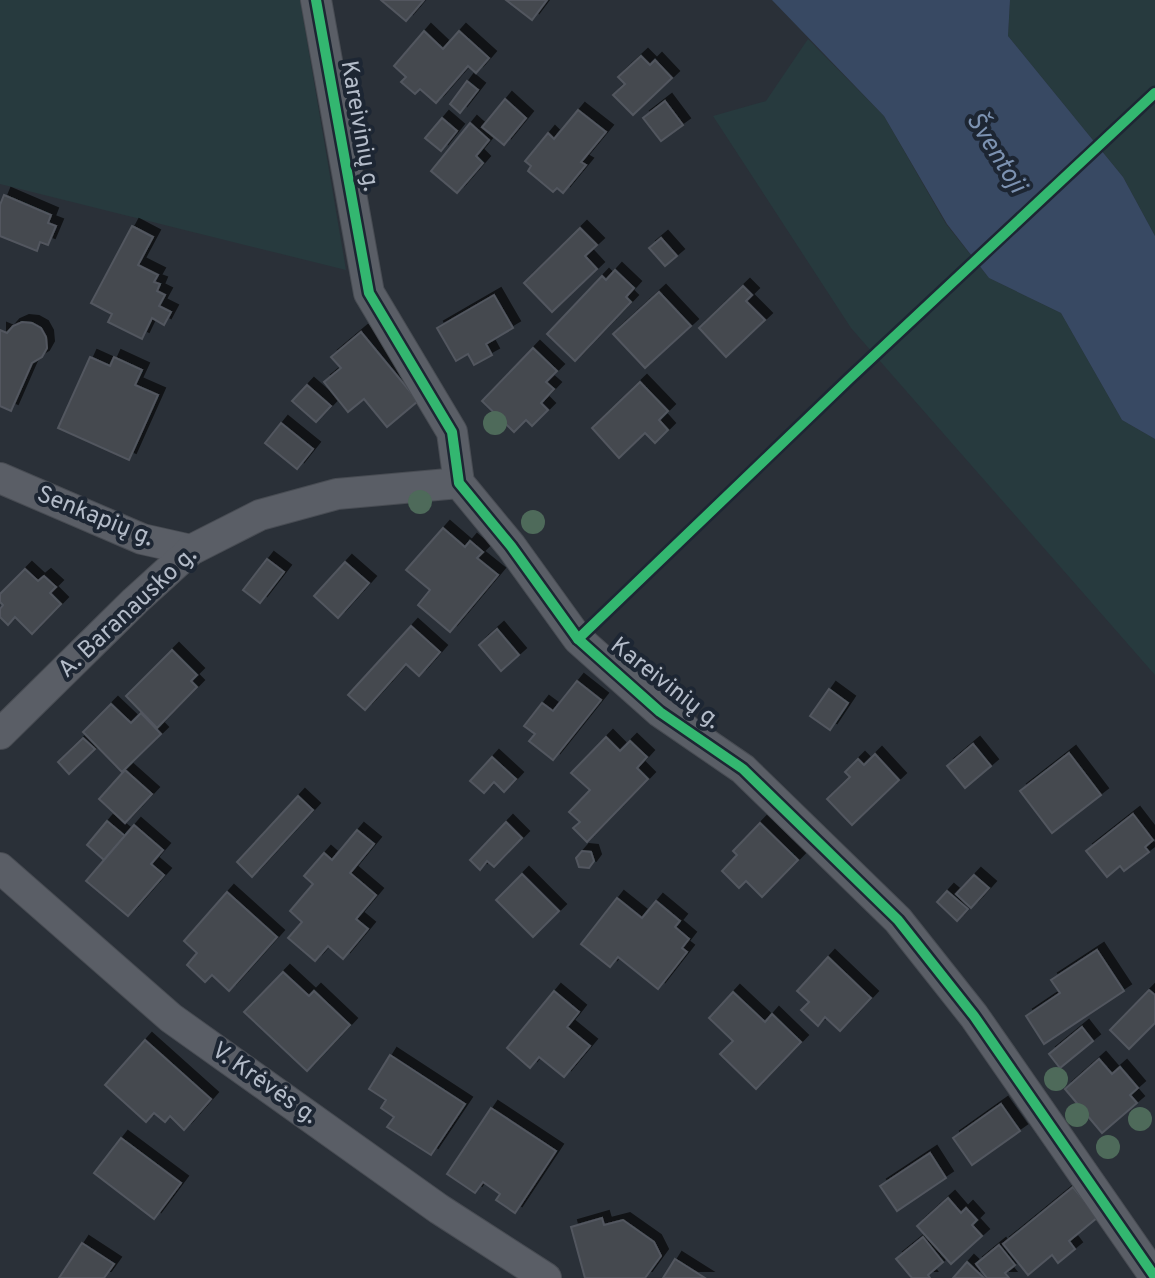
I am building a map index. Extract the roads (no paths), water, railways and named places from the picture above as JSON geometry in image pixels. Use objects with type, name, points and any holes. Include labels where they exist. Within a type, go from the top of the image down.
[{"type":"street","name":"Kareivinių g.","points":[[316,0],[369,293],[452,432],[459,483],[511,546],[578,639],[660,712],[743,769],[898,920],[974,1016],[1144,1273]]},
{"type":"street","name":"Senkapių g.","points":[[0,478],[142,539],[191,550]]},
{"type":"street","name":"A. Baranausko g.","points":[[0,734],[191,550],[260,515],[337,494],[459,483]]},
{"type":"street","name":"V. Krėvės g.","points":[[0,868],[171,1018],[439,1209],[546,1278]]},
{"type":"water","name":"Šventoji","points":[[772,0],[1010,0],[1008,36],[1123,177],[1155,236],[1155,439],[1122,420],[1061,313],[989,278],[947,224],[884,116]]}]
